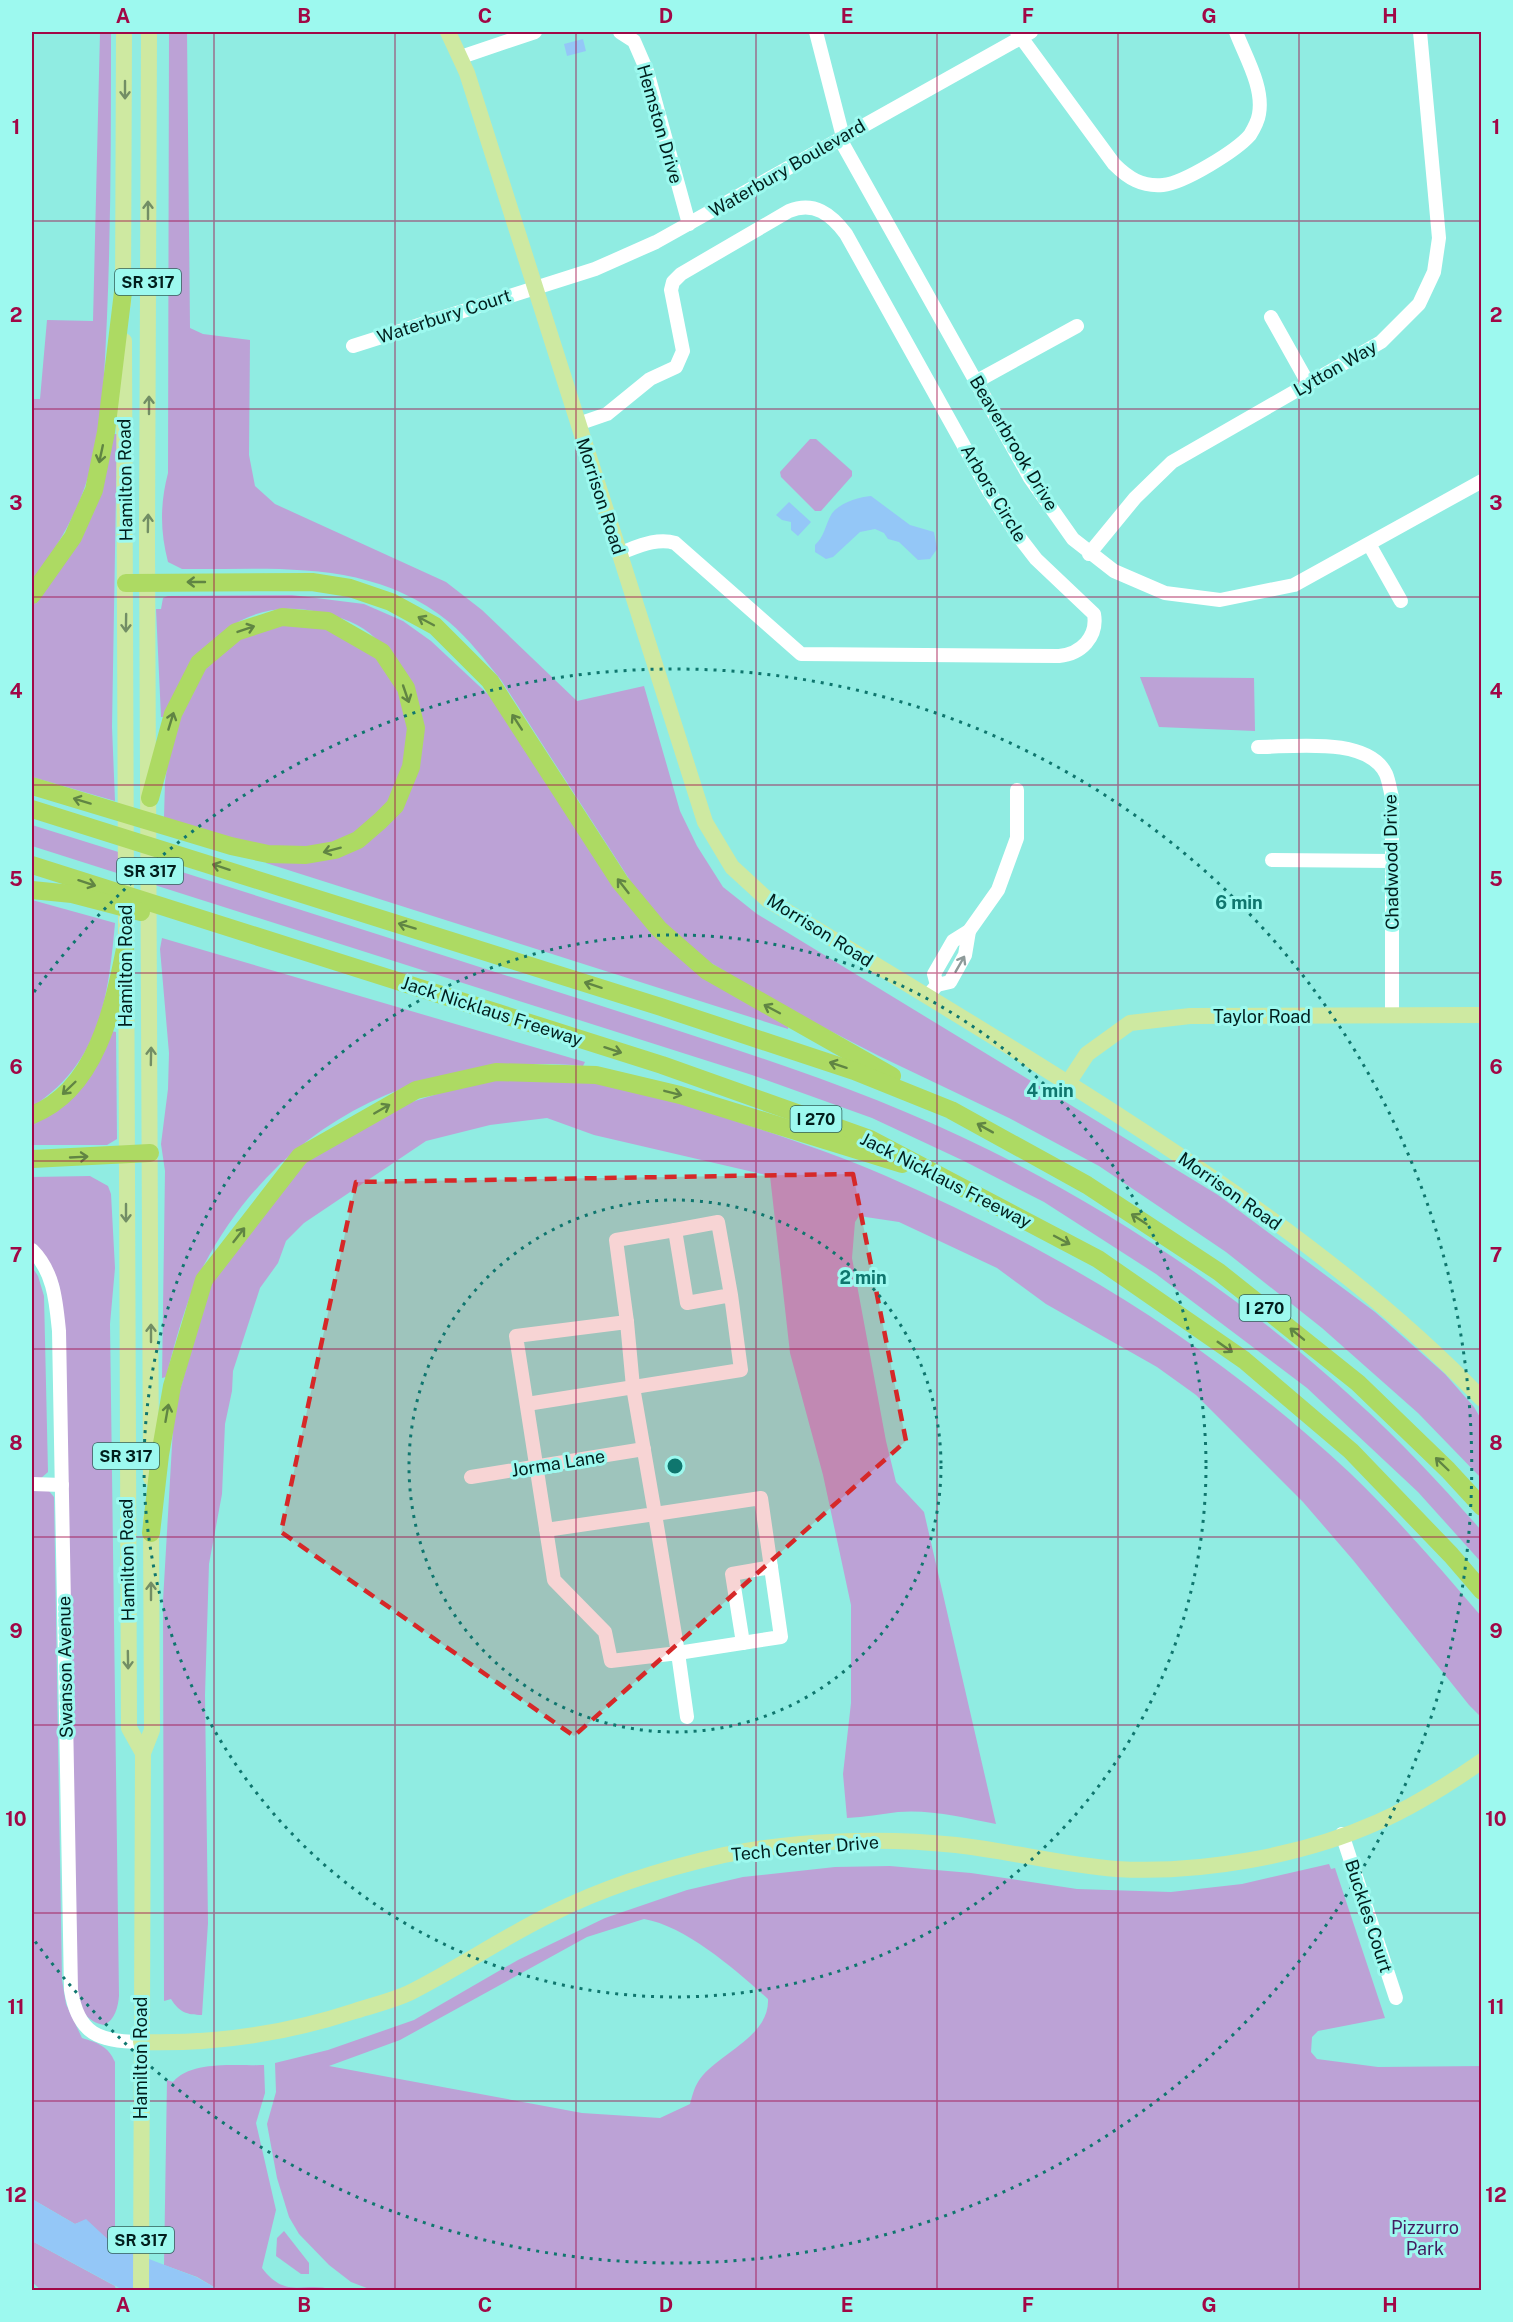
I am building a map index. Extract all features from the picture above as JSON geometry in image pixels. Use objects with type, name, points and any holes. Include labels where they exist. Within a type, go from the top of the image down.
[{"type":"highway","points":[[32,595],[73,537],[94,490],[106,432],[123,292]]},
{"type":"highway","points":[[126,584],[312,582],[350,588],[391,602],[435,626],[490,681],[620,882],[659,929],[707,971],[951,1110]]},
{"type":"highway","points":[[32,786],[259,852],[306,855],[335,850],[358,840],[394,806],[411,767],[416,728],[406,688],[382,652],[328,621],[282,617],[236,632],[199,663],[173,714],[150,798]]},
{"type":"highway","name":"I 270","points":[[32,809],[661,1007],[854,1071],[951,1110],[1087,1185],[1219,1272],[1358,1383],[1448,1470],[1482,1507]]},
{"type":"highway","name":"Jack Nicklaus Freeway","points":[[32,865],[408,984],[800,1112],[870,1139],[1098,1259],[1244,1360],[1351,1451],[1451,1555],[1482,1591]]},
{"type":"highway","points":[[32,890],[72,894],[408,984]]},
{"type":"highway","points":[[32,1115],[45,1110],[75,1083],[96,1049],[114,1006],[125,949]]},
{"type":"highway","points":[[151,1533],[160,1455],[172,1386],[204,1280],[300,1156],[416,1090],[496,1072],[596,1075],[680,1095],[857,1152],[934,1173]]},
{"type":"highway","points":[[32,1159],[150,1153]]},
{"type":"main road","name":"Hamilton Road","points":[[124,32],[129,1728],[143,1753]]},
{"type":"main road","name":"Hamilton Road","points":[[141,2290],[143,1753],[152,1730],[148,582],[149,32]]},
{"type":"main road","name":"Morrison Road","points":[[448,32],[461,57],[705,822],[732,867],[768,900],[932,991],[1068,1083],[1200,1168],[1327,1260],[1405,1326],[1482,1399]]},
{"type":"main road","name":"Taylor Road","points":[[1068,1083],[1087,1054],[1130,1023],[1190,1016],[1482,1015]]},
{"type":"main road","name":"Tech Center Drive","points":[[141,2042],[217,2041],[266,2035],[312,2025],[406,1994],[552,1913],[622,1885],[727,1854],[812,1844],[883,1841],[958,1845],[1038,1860],[1130,1869],[1209,1866],[1297,1850],[1377,1823],[1447,1786],[1482,1761]]},
{"type":"street","points":[[461,57],[535,32]]},
{"type":"street","name":"Hemston Drive","points":[[620,32],[634,42],[647,70],[689,224]]},
{"type":"street","name":"Beaverbrook Drive","points":[[816,32],[842,138],[1030,478],[1072,539],[1114,571],[1165,593],[1220,600],[1294,585],[1482,481]]},
{"type":"street","points":[[1023,34],[1114,164],[1127,176],[1142,184],[1164,185],[1185,177],[1236,148],[1251,134],[1259,115],[1260,97],[1236,32]]},
{"type":"street","name":"Lytton Way","points":[[1089,554],[1135,498],[1172,462],[1381,342],[1419,304],[1434,272],[1439,238],[1420,32]]},
{"type":"street","name":"Waterbury Boulevard","points":[[535,287],[595,269],[689,224],[1023,34]]},
{"type":"street","name":"Arbors Circle","points":[[578,424],[607,414],[630,393],[650,379],[676,367],[682,359],[683,351],[671,290],[673,282],[681,274],[789,212],[807,206],[814,208],[825,213],[846,234],[989,491],[1016,533],[1036,559],[1094,614],[1096,623],[1094,633],[1080,650],[1070,655],[801,654],[675,543],[654,542],[620,553]]},
{"type":"street","name":"Waterbury Court","points":[[353,346],[535,287]]},
{"type":"street","points":[[1271,317],[1308,383]]},
{"type":"street","points":[[977,381],[1077,326]]},
{"type":"street","points":[[1369,544],[1401,601]]},
{"type":"street","name":"Chadwood Drive","points":[[1258,747],[1342,747],[1367,754],[1385,772],[1392,797],[1392,1016]]},
{"type":"street","points":[[932,991],[934,974],[953,941],[969,931],[998,890],[1017,838],[1017,790]]},
{"type":"street","points":[[1272,860],[1392,861]]},
{"type":"street","points":[[527,1404],[633,1387],[741,1370],[718,1222],[616,1240],[633,1387],[687,1717]]},
{"type":"street","points":[[675,1230],[687,1303],[730,1295]]},
{"type":"street","name":"Swanson Avenue","points":[[32,1250],[49,1274],[56,1294],[59,1331],[71,1990],[74,2011],[90,2032],[122,2042],[141,2042]]},
{"type":"street","points":[[546,1530],[761,1498],[781,1637],[611,1661],[604,1632],[554,1580],[546,1530],[536,1467],[527,1404],[516,1336],[627,1322]]},
{"type":"street","name":"Jorma Lane","points":[[471,1478],[644,1449]]},
{"type":"street","points":[[32,1484],[62,1485]]},
{"type":"street","points":[[742,1643],[732,1574],[771,1567]]},
{"type":"street","name":"Buckles Court","points":[[1342,1834],[1396,1998]]},
{"type":"highlighted area","points":[[853,1174],[906,1441],[574,1736],[281,1532],[356,1182]]},
{"type":"green space","points":[[100,32],[111,32],[109,246],[101,410],[94,456],[80,500],[52,553],[32,582],[32,399],[40,399],[47,320],[93,321]]},
{"type":"green space","points":[[169,32],[187,32],[190,328],[203,334],[250,340],[249,455],[255,486],[275,504],[446,582],[482,610],[577,701],[644,686],[680,811],[697,846],[723,887],[757,914],[1218,1195],[1375,1312],[1445,1374],[1474,1407],[1481,1419],[1481,1478],[1418,1413],[1322,1328],[1226,1252],[1099,1166],[1009,1118],[879,1056],[778,1004],[708,961],[665,924],[633,885],[501,680],[449,622],[419,601],[388,587],[355,577],[287,569],[182,569],[168,562],[162,518],[168,473]]},
{"type":"green space","points":[[111,434],[117,434],[112,727],[115,801],[32,777],[32,600],[49,580]]},
{"type":"green space","points":[[810,439],[816,439],[852,471],[852,476],[821,511],[815,511],[781,477],[780,472]]},
{"type":"green space","points":[[292,595],[364,604],[403,621],[431,641],[492,698],[637,913],[788,1024],[788,1029],[266,863],[267,859],[303,859],[390,817],[421,738],[392,669],[375,638],[357,625],[343,619],[293,609],[267,611],[244,619],[223,632],[205,648],[189,669],[164,717],[161,717],[156,609],[161,609],[163,598],[168,596]]},
{"type":"green space","points":[[283,622],[329,627],[370,652],[391,674],[401,695],[407,718],[407,742],[403,767],[394,790],[382,810],[365,826],[341,839],[315,847],[297,849],[259,845],[164,817],[165,782],[171,739],[199,674],[240,635]]},
{"type":"green space","points":[[1140,677],[1254,678],[1255,731],[1159,727]]},
{"type":"green space","points":[[32,825],[736,1049],[890,1105],[989,1150],[1086,1203],[1181,1262],[1271,1328],[1314,1364],[1388,1431],[1481,1530],[1481,1562],[1418,1492],[1307,1388],[1156,1274],[1044,1202],[964,1161],[872,1118],[752,1075],[32,846]]},
{"type":"green space","points":[[32,900],[115,923],[109,978],[96,1027],[73,1070],[55,1089],[32,1107]]},
{"type":"green space","points":[[162,938],[585,1062],[583,1066],[524,1064],[467,1071],[413,1084],[362,1106],[315,1135],[273,1171],[236,1214],[198,1278],[182,1320],[166,1377],[162,1378],[165,1171],[161,1144],[168,1089],[169,1053],[160,949]]},
{"type":"green space","points":[[111,1031],[116,1032],[117,1139],[107,1145],[32,1145],[32,1122]]},
{"type":"green space","points":[[513,1079],[583,1081],[624,1087],[714,1114],[822,1151],[951,1205],[1073,1269],[1131,1304],[1187,1341],[1297,1425],[1350,1473],[1401,1525],[1481,1616],[1481,1717],[1303,1502],[1196,1395],[1157,1367],[1046,1304],[997,1268],[899,1222],[859,1216],[855,1222],[852,1258],[886,1441],[896,1482],[924,1512],[996,1824],[910,1811],[847,1818],[843,1774],[851,1703],[851,1605],[823,1475],[790,1353],[770,1176],[594,1135],[547,1118],[490,1125],[426,1141],[304,1223],[286,1241],[278,1263],[260,1288],[233,1371],[232,1391],[225,1424],[222,1494],[209,1564],[205,1695],[208,1923],[202,2015],[184,2012],[171,1999],[164,2001],[163,1601],[174,1411],[210,1285],[289,1176],[317,1153],[399,1106],[472,1083]]},
{"type":"green space","points":[[90,1176],[108,1186],[111,1194],[115,1268],[110,1324],[119,1996],[113,2017],[104,2025],[93,2021],[86,2014],[76,1995],[64,1320],[59,1285],[54,1272],[32,1241],[32,1177]]},
{"type":"green space","points":[[32,1267],[38,1276],[44,1296],[48,1472],[40,1479],[32,1479]]},
{"type":"green space","points":[[32,1488],[49,1491],[54,1497],[62,1980],[66,2004],[82,2038],[102,2046],[115,2062],[115,2246],[86,2220],[75,2224],[32,2199]]},
{"type":"green space","name":"Pizzurro Park","points":[[1329,1864],[1331,1869],[1335,1868],[1385,2018],[1318,2031],[1312,2037],[1311,2052],[1317,2059],[1378,2067],[1481,2066],[1481,2290],[372,2290],[351,2282],[329,2265],[299,2234],[289,2217],[277,2178],[267,2124],[276,2092],[275,2063],[328,2050],[414,2020],[518,1960],[605,1918],[687,1890],[743,1877],[835,1867],[890,1866],[971,1873],[1077,1889],[1171,1892],[1242,1884]],"holes":[[[644,1919],[660,1923],[710,1951],[768,1999],[766,2013],[760,2025],[740,2045],[706,2072],[697,2084],[690,2104],[660,2118],[582,2113],[329,2066],[400,2040],[587,1937]]]},
{"type":"green space","points":[[264,2065],[265,2093],[256,2123],[276,2210],[262,2268],[271,2278],[288,2287],[332,2290],[219,2290],[197,2277],[164,2265],[167,2080],[173,2082],[191,2070],[203,2067]]},
{"type":"green space","points":[[284,2231],[309,2263],[309,2274],[301,2274],[276,2256],[277,2238]]},
{"type":"green space","points":[[32,2241],[115,2286],[116,2290],[41,2290],[32,2282]]},
{"type":"water","points":[[583,39],[586,51],[567,56],[564,44]]},
{"type":"water","points":[[871,496],[910,525],[934,532],[937,549],[930,559],[918,560],[899,542],[888,539],[884,533],[875,529],[860,532],[833,557],[826,559],[815,552],[815,545],[834,511],[849,501]]},
{"type":"water","points":[[789,502],[811,522],[798,536],[791,530],[791,522],[782,520],[776,515]]},
{"type":"water","points":[[32,2199],[75,2224],[86,2219],[115,2246],[196,2277],[219,2290],[123,2290],[32,2241]]}]
